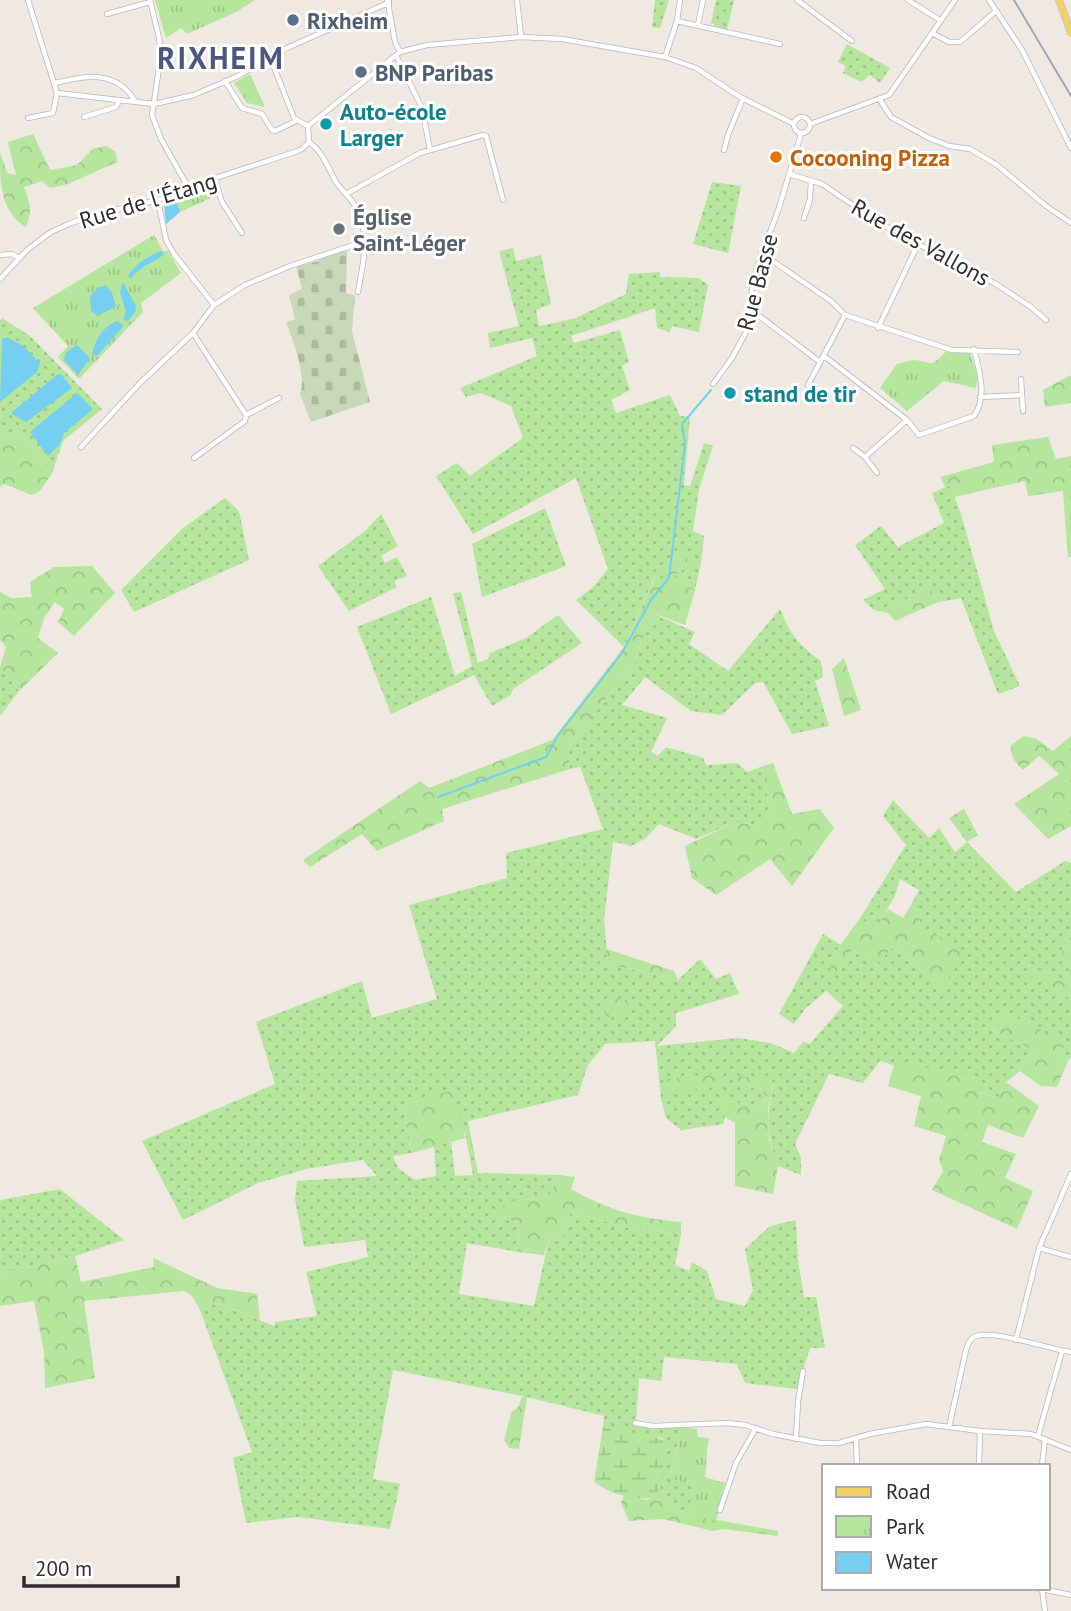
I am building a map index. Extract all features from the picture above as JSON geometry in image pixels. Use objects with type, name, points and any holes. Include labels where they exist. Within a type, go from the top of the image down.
[{"type":"main road","points":[[1059,0],[1071,33]]},
{"type":"street","points":[[28,0],[57,93],[53,113],[28,118]]},
{"type":"street","points":[[517,0],[521,37]]},
{"type":"street","points":[[665,57],[677,21],[680,0]]},
{"type":"street","points":[[698,25],[703,0]]},
{"type":"street","points":[[797,0],[852,41]]},
{"type":"street","points":[[908,0],[940,19]]},
{"type":"street","points":[[810,124],[831,114],[889,95],[955,0]]},
{"type":"street","points":[[989,0],[1022,50],[1071,148]]},
{"type":"street","points":[[107,14],[150,1],[161,54],[153,119],[188,187]]},
{"type":"street","points":[[57,93],[154,104],[194,95],[388,1],[398,54],[422,108],[430,150]]},
{"type":"street","points":[[932,33],[949,42],[960,42],[996,11]]},
{"type":"street","points":[[677,21],[780,44]]},
{"type":"street","points":[[308,126],[398,54],[427,45],[521,37],[562,39],[665,57],[696,68],[743,98],[794,124]]},
{"type":"street","points":[[270,57],[296,121],[308,126]]},
{"type":"street","points":[[55,83],[87,75],[105,77],[118,83],[135,101]]},
{"type":"street","points":[[225,81],[242,108],[262,114],[272,130],[292,125],[296,121]]},
{"type":"street","points":[[724,150],[743,98]]},
{"type":"street","points":[[880,100],[891,117],[929,138],[950,146],[970,149],[998,165],[1046,206],[1071,223]]},
{"type":"street","points":[[84,117],[116,107],[120,101]]},
{"type":"street","points":[[802,117],[810,124],[808,131],[801,134],[794,129],[797,119],[802,117]]},
{"type":"street","points":[[308,126],[309,142],[318,150],[356,208],[366,242],[358,292]]},
{"type":"street","name":"Rue Basse","points":[[713,384],[732,358],[746,332],[761,253],[779,208],[801,134]]},
{"type":"street","points":[[346,194],[407,159],[430,150],[486,136],[503,200]]},
{"type":"street","name":"Rue de l'Étang","points":[[0,279],[19,258],[51,233],[71,223],[158,200],[188,187],[295,152],[309,142]]},
{"type":"street","name":"Rue des Vallons","points":[[789,174],[822,184],[878,222],[996,284],[1046,320]]},
{"type":"street","points":[[215,179],[222,202],[242,233]]},
{"type":"street","points":[[804,218],[810,199],[811,181]]},
{"type":"street","points":[[158,200],[166,240],[214,305]]},
{"type":"street","points":[[81,447],[140,383],[193,333],[214,305],[245,285],[290,265],[366,242]]},
{"type":"street","points":[[878,328],[918,244]]},
{"type":"street","points":[[761,253],[831,301],[845,315],[878,328],[952,350],[1018,352]]},
{"type":"street","points":[[0,255],[12,254],[19,258]]},
{"type":"street","points":[[750,309],[820,362]]},
{"type":"street","points":[[808,385],[845,315]]},
{"type":"street","points":[[193,333],[246,415],[245,421],[194,458]]},
{"type":"street","points":[[824,356],[906,420],[919,435],[974,415],[978,410],[981,377],[974,349]]},
{"type":"street","points":[[1021,379],[1023,411]]},
{"type":"street","points":[[981,397],[1022,396]]},
{"type":"street","points":[[246,415],[279,398]]},
{"type":"street","points":[[866,457],[906,420]]},
{"type":"street","points":[[853,448],[866,457],[877,472]]},
{"type":"street","points":[[1016,1340],[1039,1248],[1071,1174]]},
{"type":"street","points":[[1039,1248],[1071,1257]]},
{"type":"street","points":[[949,1427],[969,1341],[976,1336],[1016,1340],[1071,1352]]},
{"type":"street","points":[[1038,1436],[1062,1351]]},
{"type":"street","points":[[796,1439],[803,1371]]},
{"type":"street","points":[[635,1423],[653,1426],[727,1423],[820,1443],[839,1443],[919,1424],[1038,1436],[1071,1450]]},
{"type":"street","points":[[720,1510],[736,1463],[756,1428]]},
{"type":"street","points":[[979,1464],[980,1431]]},
{"type":"street","points":[[856,1438],[857,1464]]},
{"type":"street","points":[[1042,1464],[1045,1439]]},
{"type":"street","points":[[1042,1590],[1045,1611]]},
{"type":"street","points":[[1050,1590],[1071,1595]]},
{"type":"green space","points":[[155,0],[255,0],[236,12],[187,34],[181,28],[166,38]]},
{"type":"green space","points":[[655,0],[669,0],[660,28],[652,27]]},
{"type":"green space","points":[[716,0],[734,0],[727,30],[711,23]]},
{"type":"green space","points":[[847,44],[890,68],[880,83],[870,75],[861,82],[843,73],[846,66],[838,62]]},
{"type":"green space","points":[[250,74],[265,107],[247,103],[234,83]]},
{"type":"green space","points":[[33,134],[50,170],[77,165],[93,149],[106,146],[116,152],[117,162],[68,184],[50,188],[42,181],[24,187],[30,207],[26,227],[17,221],[6,204],[1,185],[0,152],[7,173],[16,175],[8,142]]},
{"type":"green space","points":[[712,182],[741,186],[728,253],[693,244]]},
{"type":"green space","points":[[210,187],[215,196],[180,212],[176,200]]},
{"type":"green space","points":[[154,235],[163,251],[168,251],[181,273],[141,303],[143,312],[79,379],[58,357],[68,346],[33,308]]},
{"type":"green space","points":[[513,248],[516,261],[541,255],[551,304],[536,310],[539,326],[573,319],[626,294],[629,274],[660,272],[660,277],[699,278],[708,285],[699,332],[672,326],[669,332],[657,328],[655,308],[571,336],[574,343],[620,330],[629,362],[622,366],[630,390],[611,400],[616,413],[670,395],[680,416],[690,417],[684,485],[690,486],[704,443],[713,446],[699,489],[693,531],[704,536],[695,590],[673,576],[666,580],[654,578],[624,647],[576,600],[593,587],[608,569],[576,478],[473,534],[436,476],[457,463],[470,476],[523,438],[511,406],[481,393],[466,397],[460,388],[537,356],[532,338],[490,348],[488,333],[519,326],[499,251]]},
{"type":"green space","points":[[347,250],[346,293],[355,295],[352,331],[370,402],[311,422],[300,394],[302,378],[286,322],[295,319],[289,295],[302,289],[296,266],[319,261],[320,258]]},
{"type":"green space","points":[[2,318],[30,336],[102,409],[63,441],[52,473],[24,437],[0,430]]},
{"type":"green space","points":[[945,352],[970,353],[977,375],[975,388],[944,381],[907,411],[880,388],[897,364],[915,360],[934,363]]},
{"type":"green space","points":[[1071,375],[1071,403],[1045,407],[1043,390]]},
{"type":"green space","points":[[0,430],[24,437],[52,473],[40,491],[32,495],[4,484],[0,487]]},
{"type":"green space","points":[[1048,437],[1056,459],[1071,456],[1071,557],[1068,557],[1063,491],[1028,496],[1025,481],[954,497],[950,486],[945,487],[940,477],[994,462],[992,445]]},
{"type":"green space","points":[[950,485],[961,514],[994,631],[1020,686],[998,694],[961,598],[938,602],[928,584],[888,613],[874,610],[863,600],[885,589],[855,545],[881,526],[898,547],[944,523],[932,493]]},
{"type":"green space","points":[[225,498],[239,511],[249,560],[134,612],[121,590],[182,529]]},
{"type":"green space","points":[[545,508],[566,566],[482,597],[472,544]]},
{"type":"green space","points":[[381,514],[398,546],[381,556],[385,563],[397,557],[407,576],[394,581],[397,587],[349,611],[318,566],[365,531]]},
{"type":"green space","points":[[678,550],[692,564],[674,576],[695,590],[685,625],[652,613],[634,662],[568,748],[570,769],[442,809],[444,821],[377,851],[362,834],[310,867],[303,860],[420,781],[429,788],[552,740],[624,647],[655,577],[666,579],[662,565]]},
{"type":"green space","points":[[92,566],[115,593],[74,636],[58,622],[64,609],[55,602],[44,618],[38,638],[58,653],[19,691],[0,667],[6,647],[0,640],[0,592],[11,598],[32,597],[30,582],[54,567]]},
{"type":"green space","points":[[928,584],[938,602],[895,621],[888,613]]},
{"type":"green space","points":[[461,592],[478,663],[488,659],[490,653],[526,638],[558,615],[582,643],[492,706],[474,675],[391,714],[357,627],[431,597],[455,676],[472,666],[453,593]]},
{"type":"green space","points":[[780,609],[796,639],[821,661],[823,677],[815,681],[829,726],[792,734],[763,682],[755,683],[722,715],[691,711],[645,677],[622,705],[667,718],[651,752],[658,756],[666,747],[703,758],[706,765],[737,763],[747,772],[763,766],[770,817],[757,825],[735,822],[696,839],[659,824],[646,838],[629,847],[613,842],[604,920],[608,964],[678,980],[700,959],[716,979],[730,973],[739,994],[676,1013],[676,1026],[657,1046],[738,1038],[771,1043],[794,1053],[803,1042],[810,1044],[843,1006],[826,991],[806,1008],[794,1024],[779,1014],[823,934],[841,945],[831,958],[836,976],[852,950],[876,965],[892,948],[942,987],[919,925],[921,912],[911,905],[919,890],[900,879],[895,896],[875,929],[860,918],[906,845],[883,816],[893,800],[929,838],[939,828],[955,852],[967,842],[1016,892],[1065,861],[1071,863],[1071,929],[1062,951],[1071,968],[1063,979],[1041,970],[1031,976],[1071,999],[1071,1057],[1068,1061],[1059,1056],[1065,1043],[1008,1014],[992,1030],[1033,1050],[1020,1071],[1006,1082],[998,1098],[880,1061],[863,1083],[829,1074],[795,1144],[801,1158],[801,1175],[778,1166],[774,1154],[768,1125],[774,1082],[733,1081],[762,1091],[767,1096],[762,1107],[723,1100],[723,1124],[681,1130],[666,1118],[661,1099],[655,1041],[605,1044],[588,1065],[578,1095],[468,1121],[478,1173],[560,1175],[548,1197],[514,1201],[497,1216],[519,1223],[518,1252],[467,1243],[459,1294],[534,1306],[549,1239],[563,1241],[571,1211],[623,1227],[681,1234],[675,1265],[689,1271],[692,1262],[707,1271],[716,1299],[745,1306],[753,1290],[745,1249],[770,1226],[796,1220],[798,1261],[804,1297],[816,1297],[825,1348],[810,1348],[797,1389],[745,1383],[737,1364],[664,1357],[661,1381],[639,1378],[636,1423],[687,1428],[678,1446],[669,1477],[693,1484],[689,1515],[655,1497],[660,1489],[663,1438],[603,1427],[604,1416],[527,1397],[393,1370],[373,1479],[400,1484],[390,1529],[298,1517],[246,1523],[233,1458],[252,1452],[200,1310],[217,1303],[274,1326],[275,1322],[317,1316],[306,1272],[368,1257],[365,1240],[304,1247],[295,1199],[297,1181],[377,1176],[363,1160],[306,1169],[258,1183],[183,1220],[142,1141],[275,1084],[256,1022],[362,981],[372,1018],[437,999],[409,905],[507,878],[506,853],[603,829],[580,767],[570,769],[568,748],[634,662],[652,613],[695,632],[689,644],[728,671]],"holes":[[[403,1105],[465,1133],[473,1175],[455,1176],[451,1142],[434,1146],[436,1176],[415,1180],[398,1168],[393,1156],[412,1153]]]},
{"type":"green space","points":[[844,658],[861,710],[844,716],[832,669]]},
{"type":"green space","points":[[0,667],[19,691],[0,716]]},
{"type":"green space","points":[[1024,736],[1037,739],[1053,751],[1071,736],[1071,826],[1048,839],[1014,804],[1059,774],[1039,756],[1023,770],[1012,756],[1011,745]]},
{"type":"green space","points":[[773,763],[792,814],[820,809],[834,828],[792,886],[770,859],[716,895],[692,878],[685,846],[735,822],[756,825],[770,817],[763,766]]},
{"type":"green space","points":[[964,809],[978,835],[967,842],[949,818]]},
{"type":"green space","points":[[911,905],[921,912],[919,925],[966,952],[942,987],[892,948],[876,965],[852,950],[836,976],[830,973],[831,958],[860,918],[875,929],[888,909],[903,918]]},
{"type":"green space","points":[[1071,929],[1071,968],[1062,951]]},
{"type":"green space","points":[[606,949],[674,971],[678,980],[608,964]]},
{"type":"green space","points":[[1071,968],[1071,999],[1030,976],[1041,970],[1063,979]]},
{"type":"green space","points":[[608,998],[627,1000],[627,1017],[604,1017]]},
{"type":"green space","points":[[1008,1014],[1066,1042],[1059,1056],[1068,1061],[1057,1087],[1041,1086],[1020,1071],[1033,1050],[992,1030]]},
{"type":"green space","points":[[894,1065],[945,1069],[975,1077],[978,1092],[998,1098],[1006,1082],[1039,1106],[1023,1138],[988,1125],[982,1142],[1016,1154],[1005,1178],[1033,1191],[1017,1229],[932,1190],[943,1171],[939,1160],[946,1136],[914,1126],[921,1096],[888,1086]]},
{"type":"green space","points":[[724,1073],[724,1087],[667,1091],[665,1079]]},
{"type":"green space","points":[[734,1075],[774,1082],[768,1108],[769,1139],[778,1166],[773,1194],[735,1186],[735,1123],[725,1117],[723,1100],[762,1107],[767,1097],[762,1091],[733,1081]]},
{"type":"green space","points":[[453,1090],[465,1138],[412,1153],[403,1105]]},
{"type":"green space","points":[[560,1175],[575,1177],[571,1189],[598,1203],[637,1216],[681,1222],[681,1234],[623,1227],[571,1211],[563,1241],[549,1239],[544,1255],[518,1252],[519,1223],[497,1216],[498,1209],[514,1201],[548,1197]]},
{"type":"green space","points":[[60,1189],[124,1240],[75,1256],[0,1273],[0,1200]]},
{"type":"green space","points":[[75,1256],[81,1282],[154,1267],[153,1258],[217,1288],[257,1294],[260,1320],[217,1303],[200,1310],[192,1296],[184,1291],[84,1301],[95,1378],[45,1388],[44,1352],[34,1301],[0,1306],[0,1273]]},
{"type":"green space","points":[[522,1397],[527,1397],[519,1449],[509,1448],[504,1440],[511,1413],[518,1407]]},
{"type":"green space","points":[[603,1427],[647,1435],[667,1442],[660,1489],[655,1497],[623,1496],[594,1482]]},
{"type":"green space","points":[[687,1428],[697,1429],[698,1437],[709,1438],[705,1477],[725,1483],[716,1521],[689,1515],[693,1484],[669,1478],[678,1446]]},
{"type":"green space","points":[[624,1496],[646,1500],[655,1497],[689,1515],[778,1531],[778,1536],[723,1529],[713,1531],[663,1519],[629,1521],[621,1503]]},
{"type":"water","points":[[176,200],[180,212],[166,224],[164,204]]},
{"type":"water","points":[[162,251],[164,255],[131,278],[128,277],[142,261]]},
{"type":"water","points":[[123,282],[136,306],[127,322],[123,319],[126,312],[120,292]]},
{"type":"water","points":[[106,285],[116,306],[98,316],[91,311],[90,296]]},
{"type":"water","points":[[117,321],[123,325],[121,329],[97,356],[92,354],[100,334]]},
{"type":"water","points":[[7,337],[23,346],[40,363],[37,372],[0,402],[2,339]]},
{"type":"water","points":[[77,345],[90,358],[78,375],[64,360],[66,352]]},
{"type":"water","points":[[61,374],[72,388],[26,422],[11,413]]},
{"type":"water","points":[[77,393],[93,409],[64,433],[60,444],[48,456],[30,432]]},
{"type":"waterway","points":[[438,797],[546,757],[559,734],[622,653],[651,600],[669,578],[685,444],[682,424],[711,390]]},
{"type":"railway","points":[[1014,0],[1071,96]]},
{"type":"place","name":"Rixheim","points":[[293,20]]},
{"type":"place","name":"BNP Paribas","points":[[361,72]]},
{"type":"place","name":"Auto-école Larger","points":[[326,124]]},
{"type":"place","name":"Cocooning Pizza","points":[[776,157]]},
{"type":"place","name":"Église Saint-Léger","points":[[339,229]]},
{"type":"place","name":"stand de tir","points":[[730,393]]},
{"type":"district","name":"RIXHEIM","points":[[221,57]]}]
